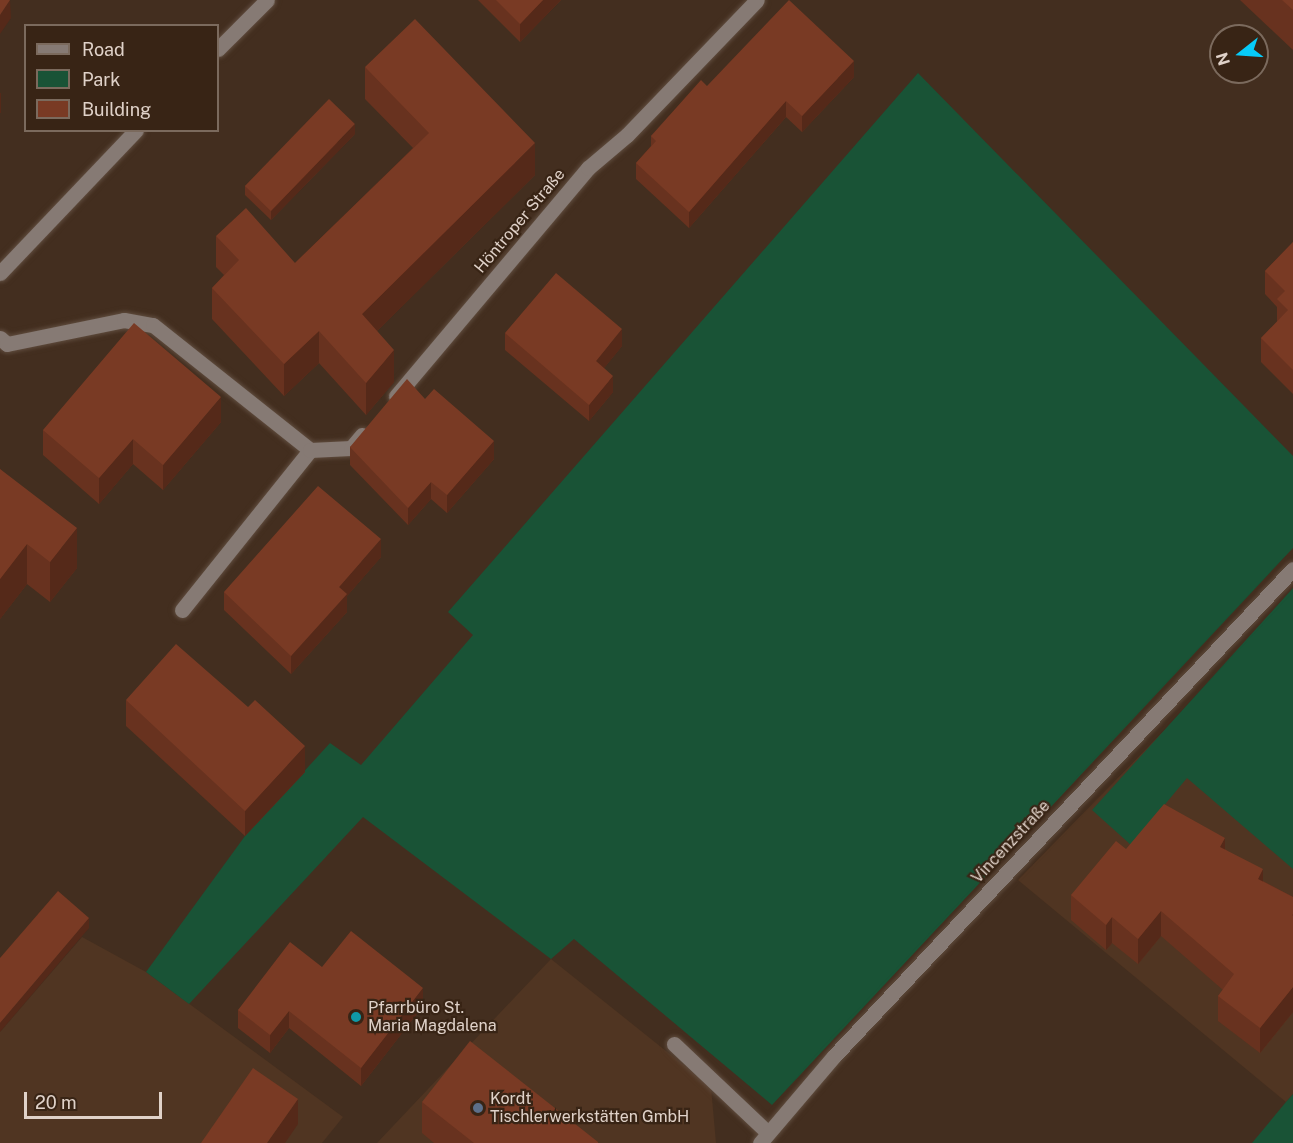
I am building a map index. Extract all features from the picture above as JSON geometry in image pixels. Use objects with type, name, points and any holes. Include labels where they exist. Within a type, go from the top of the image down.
[{"type":"street","points":[[219,49],[267,0]]},
{"type":"street","name":"Höntroper Straße","points":[[388,405],[588,168],[627,135],[757,0]]},
{"type":"street","points":[[0,273],[134,132]]},
{"type":"street","points":[[0,338],[7,344],[124,320],[153,325],[310,450],[351,448],[373,423]]},
{"type":"street","points":[[182,610],[310,450]]},
{"type":"street","name":"Vincenzstraße","points":[[764,1138],[834,1056],[1293,569]]},
{"type":"street","points":[[674,1044],[764,1138]]},
{"type":"shaded area","points":[[1197,697],[1293,776],[1293,1094],[1286,1102],[1018,880]]},
{"type":"shaded area","points":[[82,937],[146,972],[343,1117],[322,1143],[0,1143],[0,1032]]},
{"type":"shaded area","points":[[551,959],[711,1087],[716,1143],[377,1143]]},
{"type":"green space","points":[[918,73],[1293,456],[1293,548],[772,1105],[574,939],[551,959],[363,817],[189,1004],[146,972],[245,836],[330,743],[361,765],[473,635],[448,612]]},
{"type":"green space","points":[[1293,588],[1293,869],[1187,778],[1131,845],[1092,810]]},
{"type":"green space","points":[[1293,1094],[1293,1143],[1252,1143],[1286,1102]]},
{"type":"building","points":[[0,0],[10,0],[0,15]]},
{"type":"building","points":[[496,0],[543,0],[520,24]]},
{"type":"building","points":[[789,0],[854,61],[802,116],[786,101],[689,212],[636,163],[656,141],[651,136],[701,80],[707,86]]},
{"type":"building","points":[[1282,0],[1293,0],[1293,10]]},
{"type":"building","points":[[415,19],[535,143],[362,314],[394,350],[366,383],[319,331],[284,364],[212,288],[239,260],[216,236],[246,208],[295,263],[429,133],[365,67]]},
{"type":"building","points":[[329,99],[355,124],[271,211],[245,186]]},
{"type":"building","points":[[1293,242],[1293,370],[1261,338],[1288,310],[1277,299],[1285,291],[1265,271]]},
{"type":"building","points":[[556,273],[622,329],[596,361],[613,376],[589,405],[505,333]]},
{"type":"building","points":[[134,323],[221,397],[163,465],[133,439],[99,478],[43,430]]},
{"type":"building","points":[[407,379],[425,399],[434,389],[494,441],[447,495],[431,482],[408,508],[350,447]]},
{"type":"building","points":[[0,469],[77,528],[50,562],[27,544],[0,579]]},
{"type":"building","points":[[318,486],[381,539],[339,587],[347,594],[291,656],[224,592]]},
{"type":"building","points":[[176,644],[248,707],[255,700],[305,746],[245,811],[126,700]]},
{"type":"building","points":[[1164,804],[1225,838],[1220,847],[1263,869],[1258,879],[1293,897],[1293,987],[1260,1028],[1218,996],[1234,974],[1161,911],[1138,939],[1112,917],[1106,925],[1071,895],[1116,841],[1126,849]]},
{"type":"building","points":[[58,891],[89,918],[0,1023],[0,958]]},
{"type":"building","points":[[351,931],[423,988],[361,1068],[289,1011],[270,1035],[238,1010],[290,942],[322,967]]},
{"type":"building","points":[[470,1041],[598,1143],[474,1143],[422,1102]]},
{"type":"building","points":[[253,1068],[298,1099],[267,1143],[201,1143]]},
{"type":"place","name":"Pfarrbüro St. Maria Magdalena","points":[[356,1017]]},
{"type":"place","name":"Kordt Tischlerwerkstätten GmbH","points":[[478,1108]]}]
